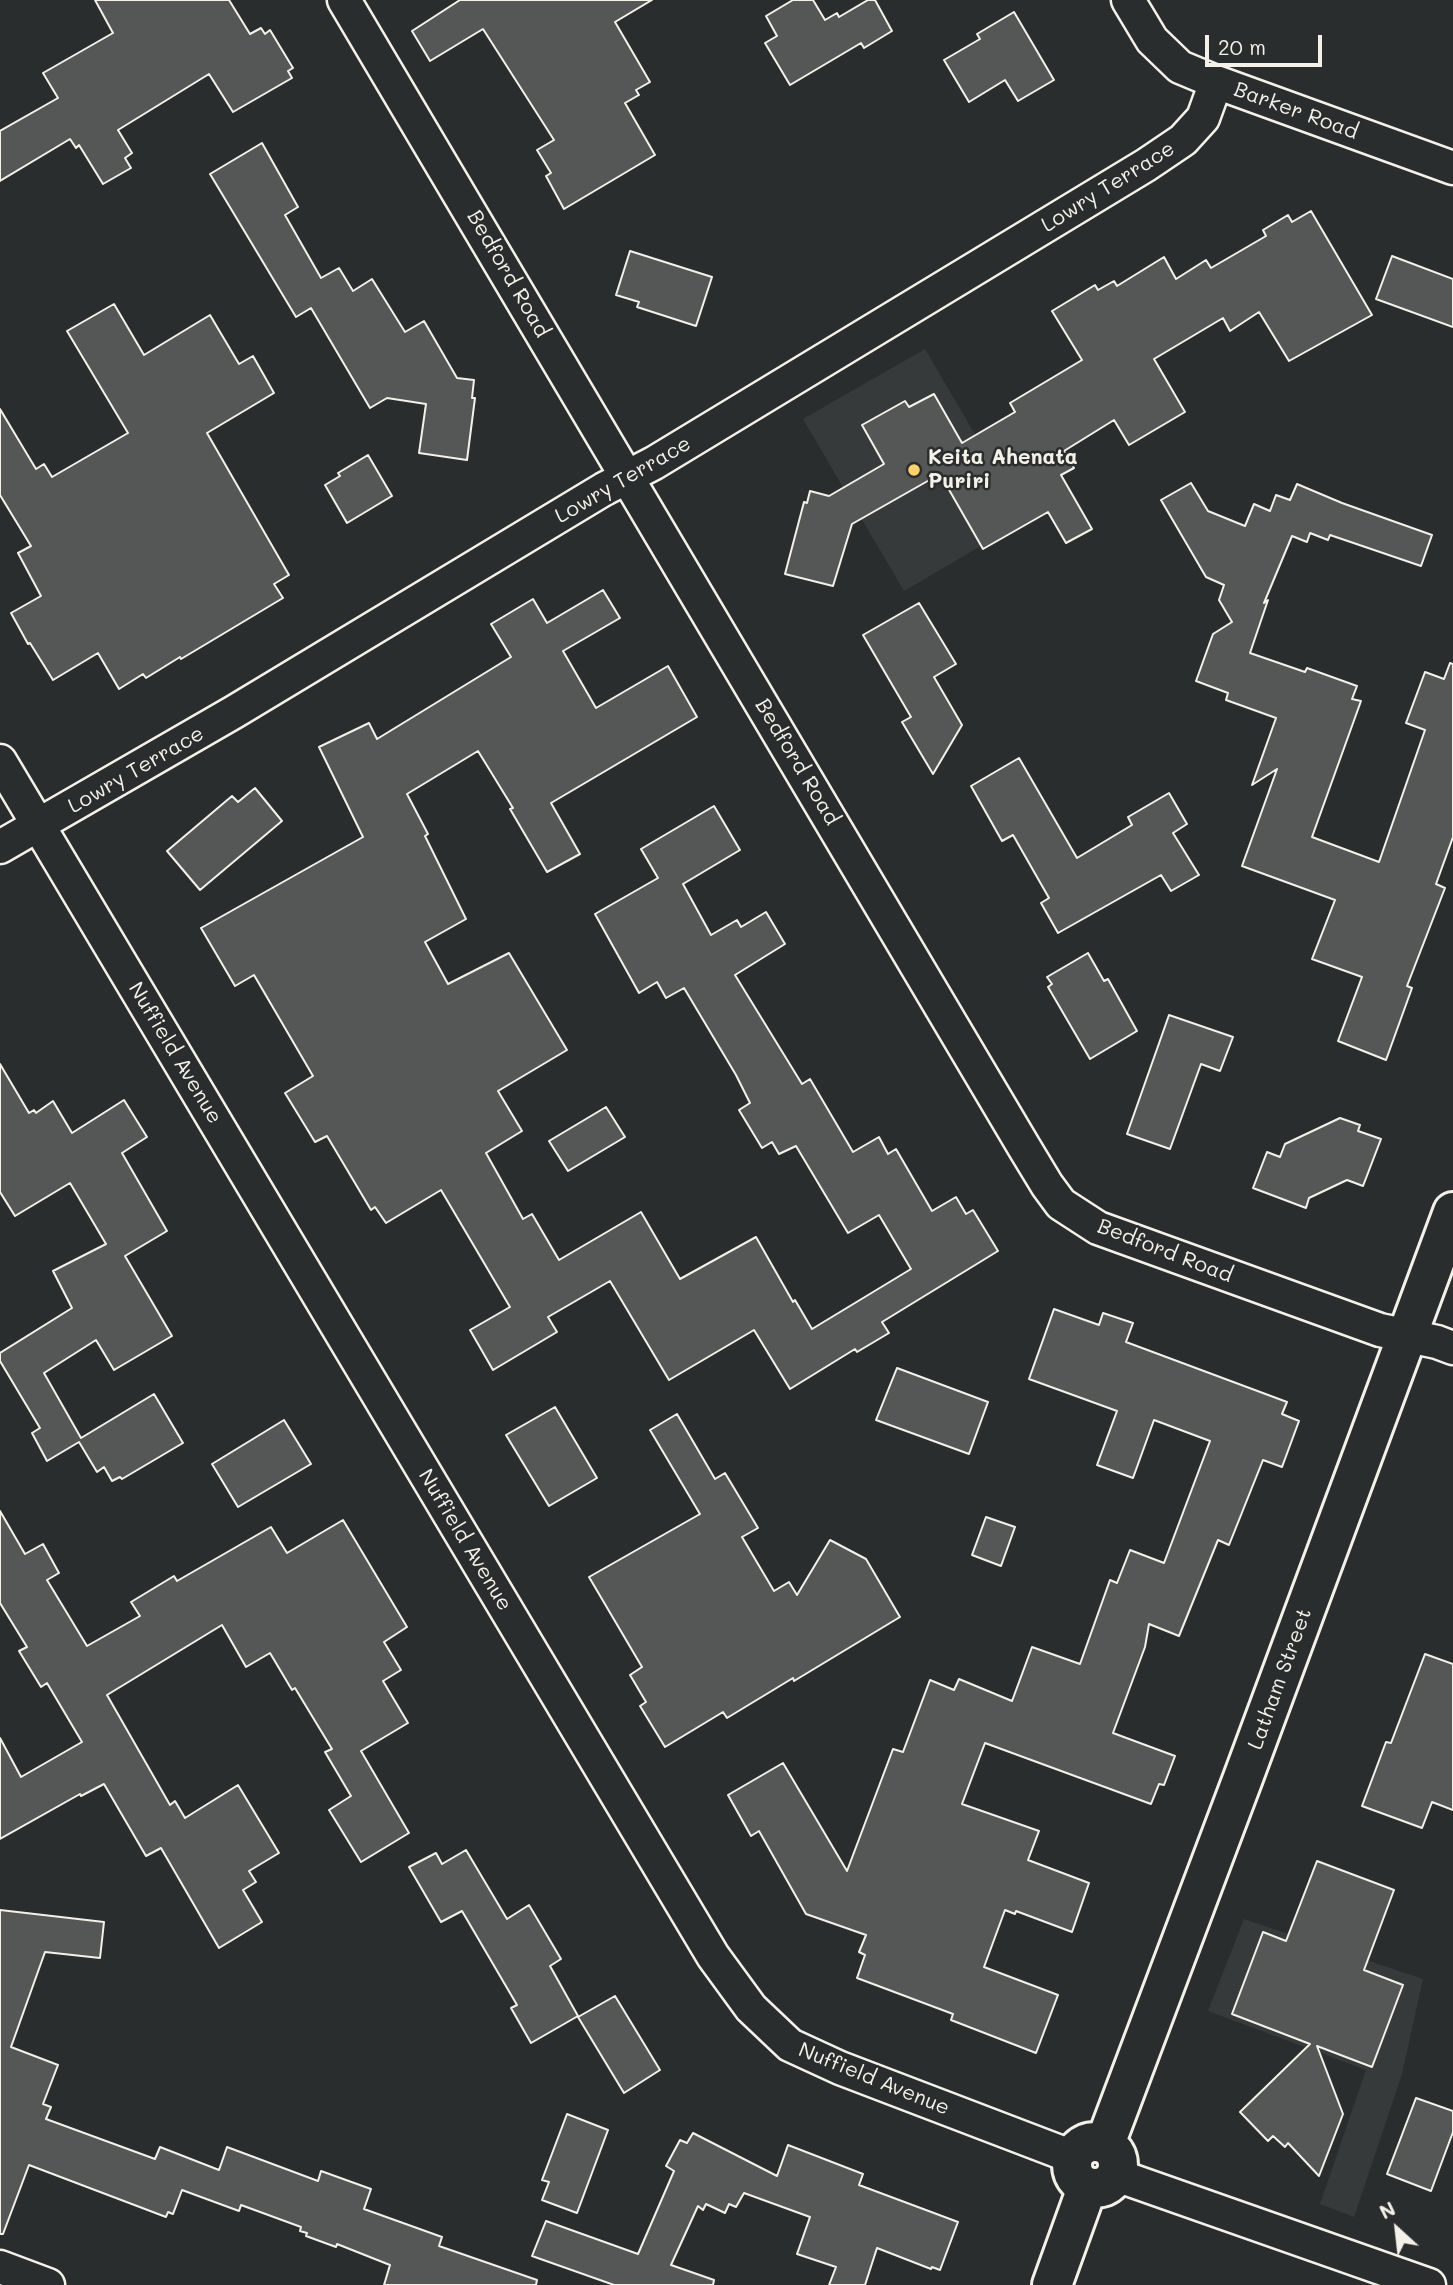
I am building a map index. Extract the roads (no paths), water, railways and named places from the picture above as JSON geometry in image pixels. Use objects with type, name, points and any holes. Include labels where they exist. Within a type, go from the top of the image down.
[{"type":"main road","name":"Latham Street","points":[[1052,2285],[1453,1212]]},
{"type":"street","name":"Bedford Road","points":[[344,0],[1029,1156],[1061,1204],[1098,1228],[1380,1329],[1453,1348]]},
{"type":"street","name":"Barker Road","points":[[1128,0],[1152,40],[1180,67],[1453,168]]},
{"type":"street","name":"Lowry Terrace","points":[[0,847],[222,719],[627,476],[684,445],[1146,165],[1183,140],[1203,118],[1216,82]]},
{"type":"street","name":"Nuffield Avenue","points":[[0,761],[713,1956],[751,2008],[790,2045],[827,2062],[1095,2166],[1429,2285]]},
{"type":"street","points":[[0,2267],[48,2285]]},
{"type":"place","name":"Keita Ahenata Puriri","points":[[914,470]]}]
